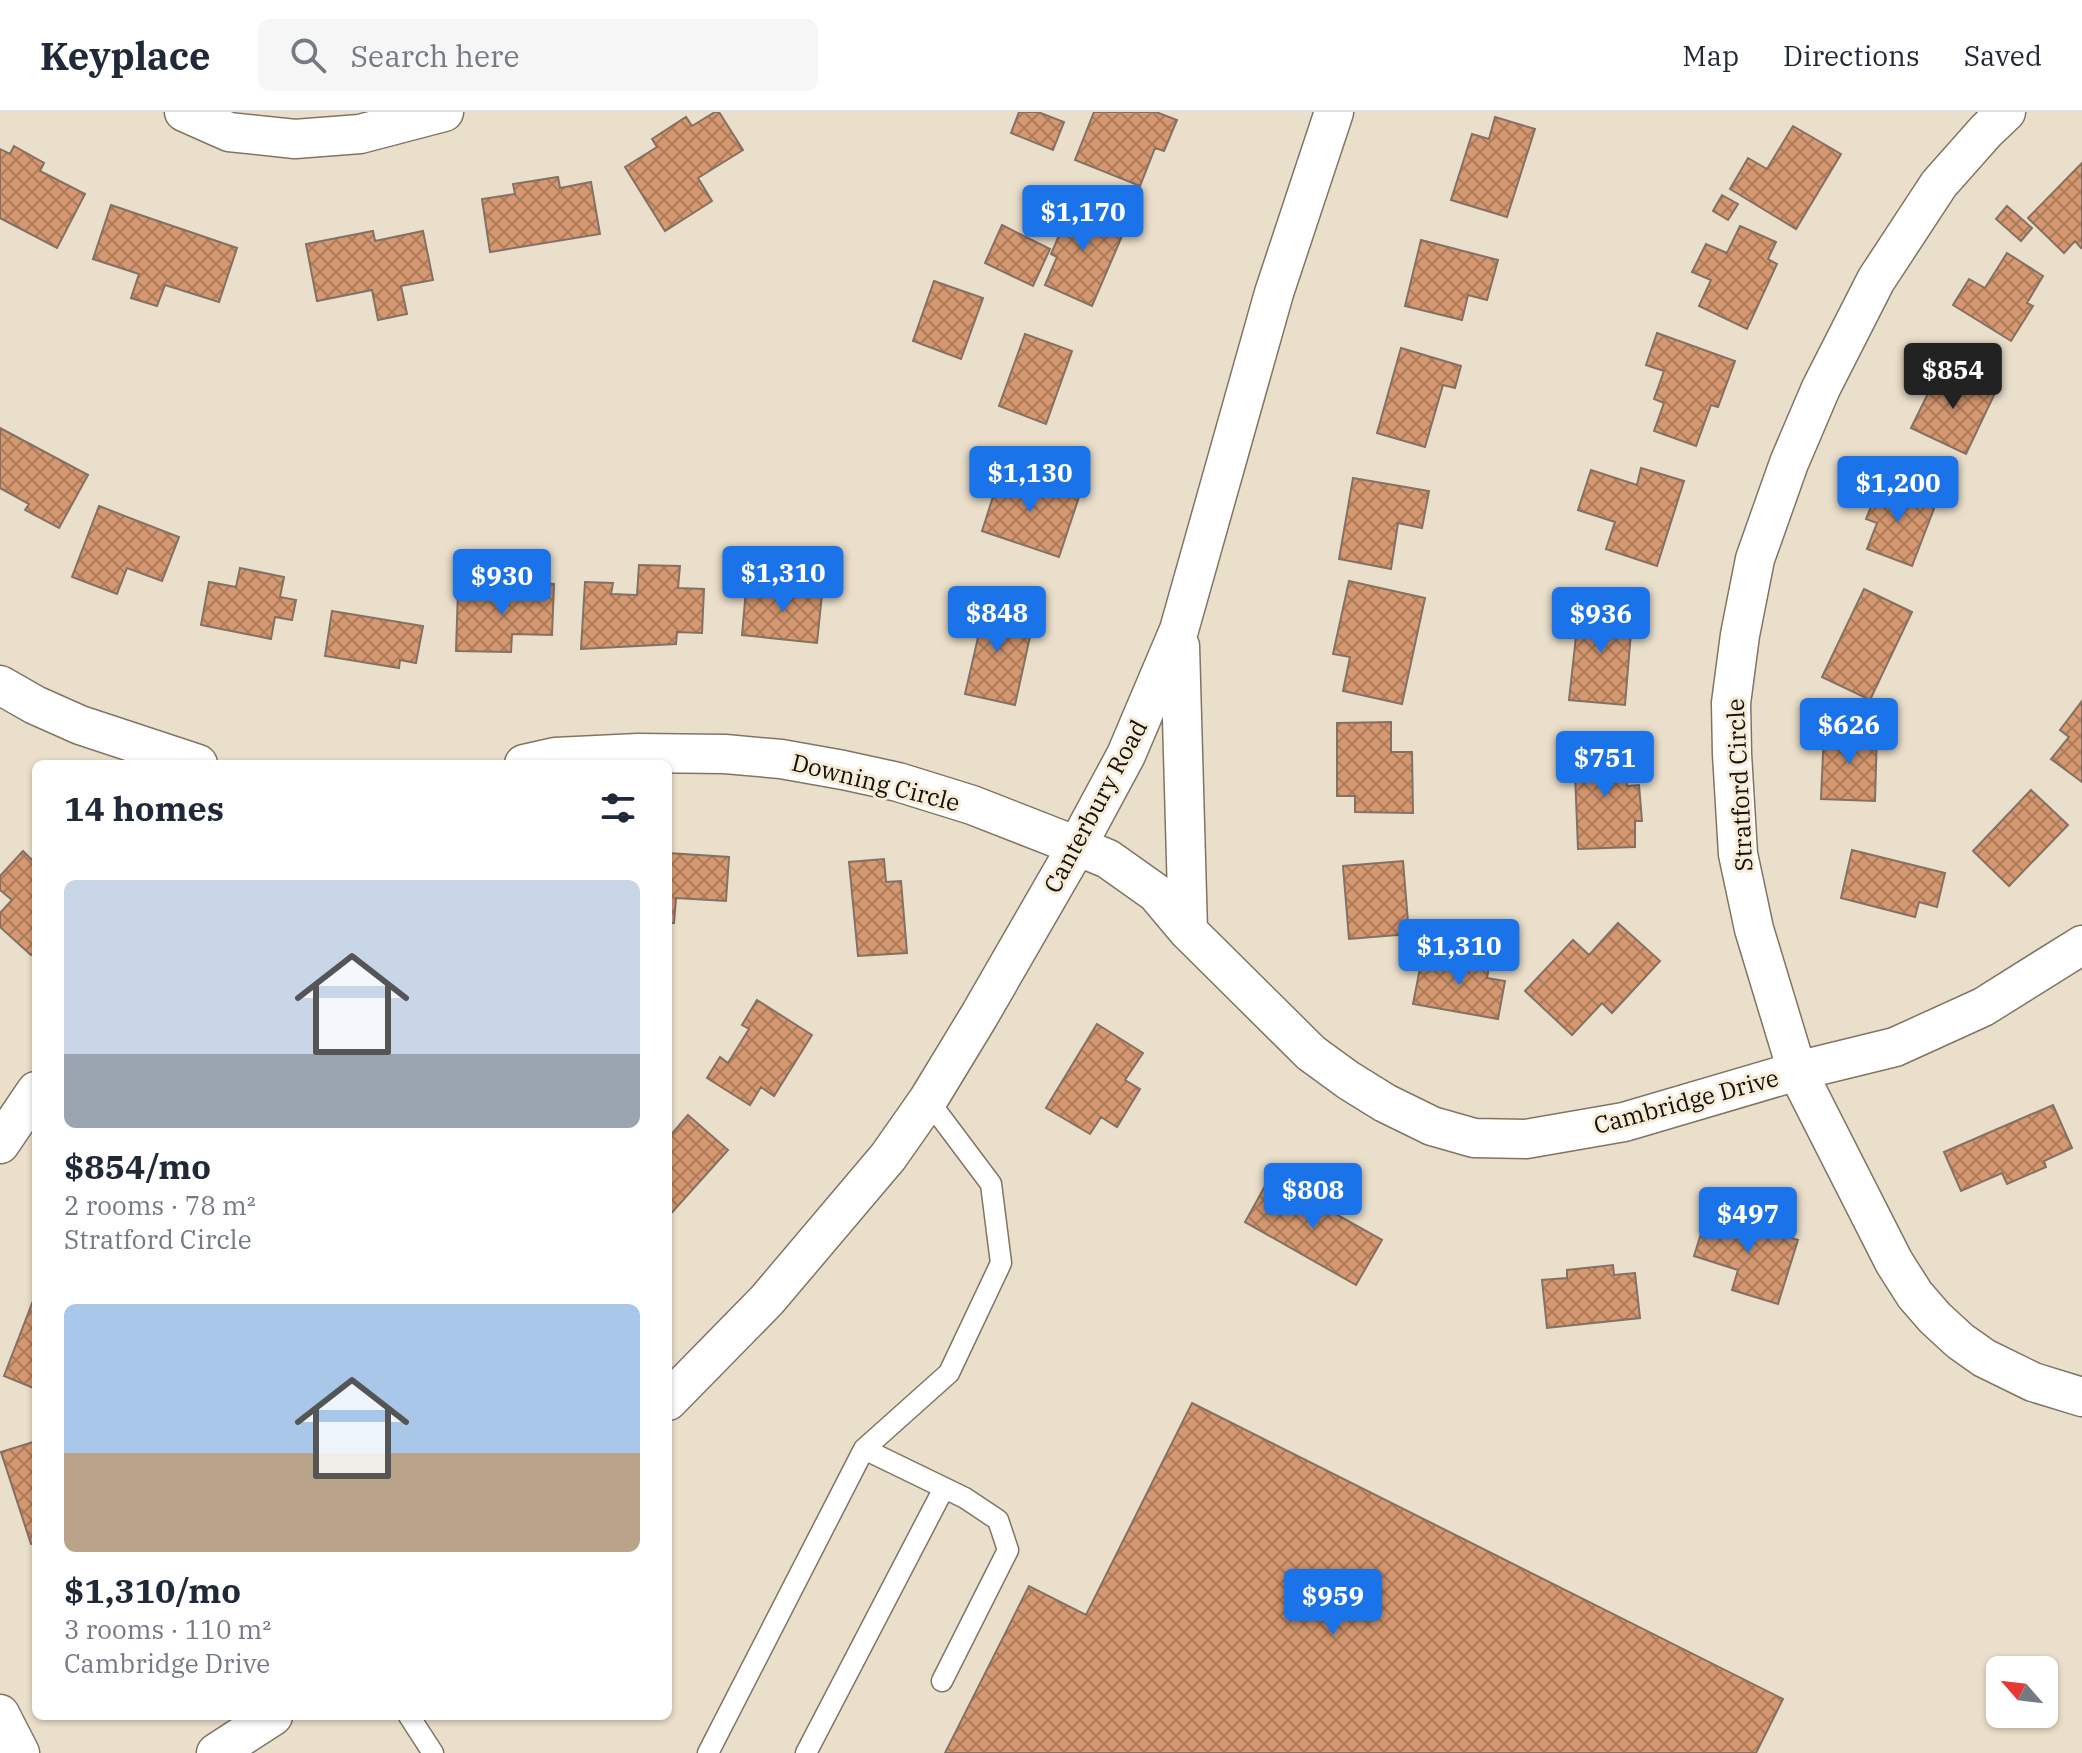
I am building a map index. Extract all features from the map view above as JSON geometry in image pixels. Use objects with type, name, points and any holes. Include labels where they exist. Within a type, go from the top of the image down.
[{"type":"street","points":[[184,112],[229,132],[295,139],[360,134],[444,112]]},
{"type":"street","name":"Canterbury Road","points":[[672,1397],[777,1288],[888,1157],[928,1100],[979,1016],[1126,755],[1179,630],[1274,293],[1334,112]]},
{"type":"street","name":"Stratford Circle","points":[[2006,112],[1939,184],[1876,280],[1789,463],[1755,559],[1740,635],[1731,703],[1732,754],[1738,854],[1754,929],[1797,1071],[1894,1262],[1915,1295],[1960,1341],[1984,1358],[2033,1382],[2082,1397]]},
{"type":"street","points":[[1179,630],[1188,931]]},
{"type":"street","points":[[0,685],[80,725],[186,760]]},
{"type":"street","name":"Downing Circle","points":[[542,760],[638,753],[725,754],[781,759],[898,782],[972,805],[1077,846]]},
{"type":"street","name":"Cambridge Drive","points":[[1077,846],[1108,859],[1156,893],[1188,931],[1311,1053],[1385,1103],[1432,1126],[1474,1138],[1526,1139],[1624,1122],[1797,1071],[1895,1047],[1983,1007],[2082,945]]},
{"type":"street","points":[[0,1144],[32,1097]]},
{"type":"street","points":[[0,1714],[20,1753]]},
{"type":"street","points":[[216,1753],[267,1720]]},
{"type":"lane","points":[[708,1753],[864,1449],[949,1373],[1001,1263],[991,1184],[928,1100]]},
{"type":"lane","points":[[864,1449],[965,1498],[998,1520],[1008,1550],[942,1681]]},
{"type":"lane","points":[[806,1753],[944,1488]]},
{"type":"lane","points":[[412,1720],[433,1753]]},
{"type":"building","points":[[719,112],[743,150],[698,178],[712,201],[665,231],[625,167],[657,147],[652,139],[686,117],[692,126]]},
{"type":"building","points":[[1019,112],[1038,112],[1064,122],[1053,150],[1011,133]]},
{"type":"building","points":[[1094,112],[1156,112],[1177,120],[1164,151],[1155,148],[1140,186],[1075,160]]},
{"type":"building","points":[[1495,117],[1535,129],[1507,217],[1451,200],[1472,134],[1489,139]]},
{"type":"building","points":[[1793,126],[1841,154],[1796,229],[1730,189],[1748,158],[1767,169]]},
{"type":"building","points":[[14,146],[44,163],[40,171],[85,194],[57,248],[0,218],[0,149],[10,154]]},
{"type":"building","points":[[2082,163],[2082,247],[2075,241],[2064,253],[2028,218]]},
{"type":"building","points":[[558,177],[560,188],[591,182],[600,234],[490,252],[482,199],[515,194],[513,184]]},
{"type":"building","points":[[1722,195],[1738,204],[1728,220],[1713,211]]},
{"type":"building","points":[[1076,196],[1108,210],[1101,227],[1122,236],[1092,306],[1045,285],[1057,257],[1051,254]]},
{"type":"building","points":[[111,205],[237,248],[219,302],[165,285],[157,306],[131,298],[139,274],[93,259]]},
{"type":"building","points":[[2007,206],[2032,228],[2021,241],[1996,219]]},
{"type":"building","points":[[1002,225],[1050,249],[1033,286],[985,263]]},
{"type":"building","points":[[1740,226],[1776,242],[1768,259],[1777,264],[1747,329],[1699,306],[1711,280],[1692,272],[1706,244],[1727,253]]},
{"type":"building","points":[[373,231],[375,241],[423,231],[433,280],[401,286],[407,314],[378,320],[372,290],[317,301],[306,244]]},
{"type":"building","points":[[1421,240],[1498,260],[1487,300],[1468,295],[1462,320],[1405,306]]},
{"type":"building","points":[[2007,253],[2043,276],[2027,303],[2033,306],[2011,341],[1953,305],[1969,279],[1985,288]]},
{"type":"building","points":[[934,281],[983,298],[961,359],[913,341]]},
{"type":"building","points":[[1657,333],[1735,361],[1718,407],[1711,405],[1696,446],[1654,431],[1664,403],[1654,399],[1664,371],[1646,365]]},
{"type":"building","points":[[1025,334],[1072,351],[1046,424],[999,406]]},
{"type":"building","points":[[1401,348],[1461,366],[1455,388],[1443,385],[1425,447],[1377,433]]},
{"type":"building","points":[[1941,367],[1995,393],[1966,454],[1911,428]]},
{"type":"building","points":[[0,428],[88,475],[59,528],[25,510],[29,504],[0,488]]},
{"type":"building","points":[[1641,468],[1684,481],[1657,566],[1606,549],[1615,522],[1578,510],[1591,470],[1637,485]]},
{"type":"building","points":[[1001,472],[1079,497],[1059,557],[982,531]]},
{"type":"building","points":[[1353,478],[1429,491],[1422,528],[1398,523],[1391,569],[1339,559]]},
{"type":"building","points":[[1880,484],[1935,506],[1912,566],[1867,549],[1877,523],[1866,519]]},
{"type":"building","points":[[99,506],[179,537],[162,581],[127,568],[117,594],[72,577]]},
{"type":"building","points":[[639,565],[680,566],[678,588],[704,589],[702,633],[677,632],[676,644],[581,649],[585,582],[613,583],[611,594],[637,595]]},
{"type":"building","points":[[240,568],[284,577],[280,597],[296,600],[292,620],[275,617],[271,639],[201,625],[209,582],[236,587]]},
{"type":"building","points":[[1349,581],[1425,598],[1402,704],[1343,691],[1350,657],[1333,654]]},
{"type":"building","points":[[775,582],[805,586],[805,592],[822,594],[817,643],[742,635],[746,590],[774,593]]},
{"type":"building","points":[[534,583],[554,584],[552,635],[512,634],[511,652],[456,651],[458,590],[533,592]]},
{"type":"building","points":[[1864,589],[1912,612],[1870,700],[1822,677]]},
{"type":"building","points":[[1584,598],[1624,602],[1621,631],[1631,632],[1625,705],[1569,700],[1577,627],[1582,627]]},
{"type":"building","points":[[973,602],[1021,613],[1018,629],[1031,632],[1015,705],[965,694],[980,629],[968,626]]},
{"type":"building","points":[[332,611],[423,626],[416,663],[400,660],[399,668],[325,656]]},
{"type":"building","points":[[2082,701],[2082,782],[2051,759],[2069,737],[2060,730]]},
{"type":"building","points":[[1391,722],[1391,752],[1412,752],[1413,813],[1355,812],[1355,796],[1337,796],[1337,723]]},
{"type":"building","points":[[1824,731],[1877,732],[1875,801],[1821,799]]},
{"type":"building","points":[[1624,747],[1627,786],[1639,785],[1642,821],[1635,821],[1635,847],[1578,849],[1574,748]]},
{"type":"building","points":[[2031,790],[2068,825],[2009,886],[1973,851]]},
{"type":"building","points":[[1852,850],[1945,873],[1937,907],[1919,902],[1915,917],[1841,898]]},
{"type":"building","points":[[23,851],[32,860],[31,955],[0,927],[0,913],[12,900],[0,890],[0,876]]},
{"type":"building","points":[[672,853],[729,857],[726,901],[676,898],[674,923]]},
{"type":"building","points":[[884,859],[886,882],[901,881],[907,953],[858,956],[849,862]]},
{"type":"building","points":[[1403,861],[1409,934],[1349,939],[1343,866]]},
{"type":"building","points":[[1618,923],[1660,961],[1612,1013],[1602,1003],[1572,1035],[1525,991],[1573,940],[1589,955]]},
{"type":"building","points":[[1454,955],[1490,961],[1487,978],[1505,981],[1498,1019],[1413,1004],[1422,958],[1453,963]]},
{"type":"building","points":[[757,1000],[812,1035],[774,1096],[761,1087],[750,1105],[707,1078],[720,1057],[728,1063],[749,1029],[742,1025]]},
{"type":"building","points":[[1097,1024],[1143,1053],[1125,1080],[1140,1089],[1117,1127],[1101,1117],[1090,1134],[1046,1108]]},
{"type":"building","points":[[2053,1105],[2072,1148],[2044,1161],[2046,1167],[2007,1184],[2002,1173],[1961,1191],[1944,1152]]},
{"type":"building","points":[[688,1115],[728,1150],[672,1213],[672,1133]]},
{"type":"building","points":[[1270,1177],[1382,1240],[1356,1285],[1245,1222]]},
{"type":"building","points":[[1708,1211],[1798,1240],[1778,1304],[1732,1290],[1738,1270],[1694,1256]]},
{"type":"building","points":[[1613,1265],[1614,1275],[1635,1273],[1640,1318],[1547,1328],[1542,1280],[1567,1278],[1567,1270]]},
{"type":"building","points":[[32,1303],[32,1387],[4,1376]]},
{"type":"building","points":[[1192,1403],[1783,1699],[1756,1753],[945,1753],[1029,1586],[1086,1615]]},
{"type":"building","points":[[32,1442],[31,1544],[1,1452]]}]
